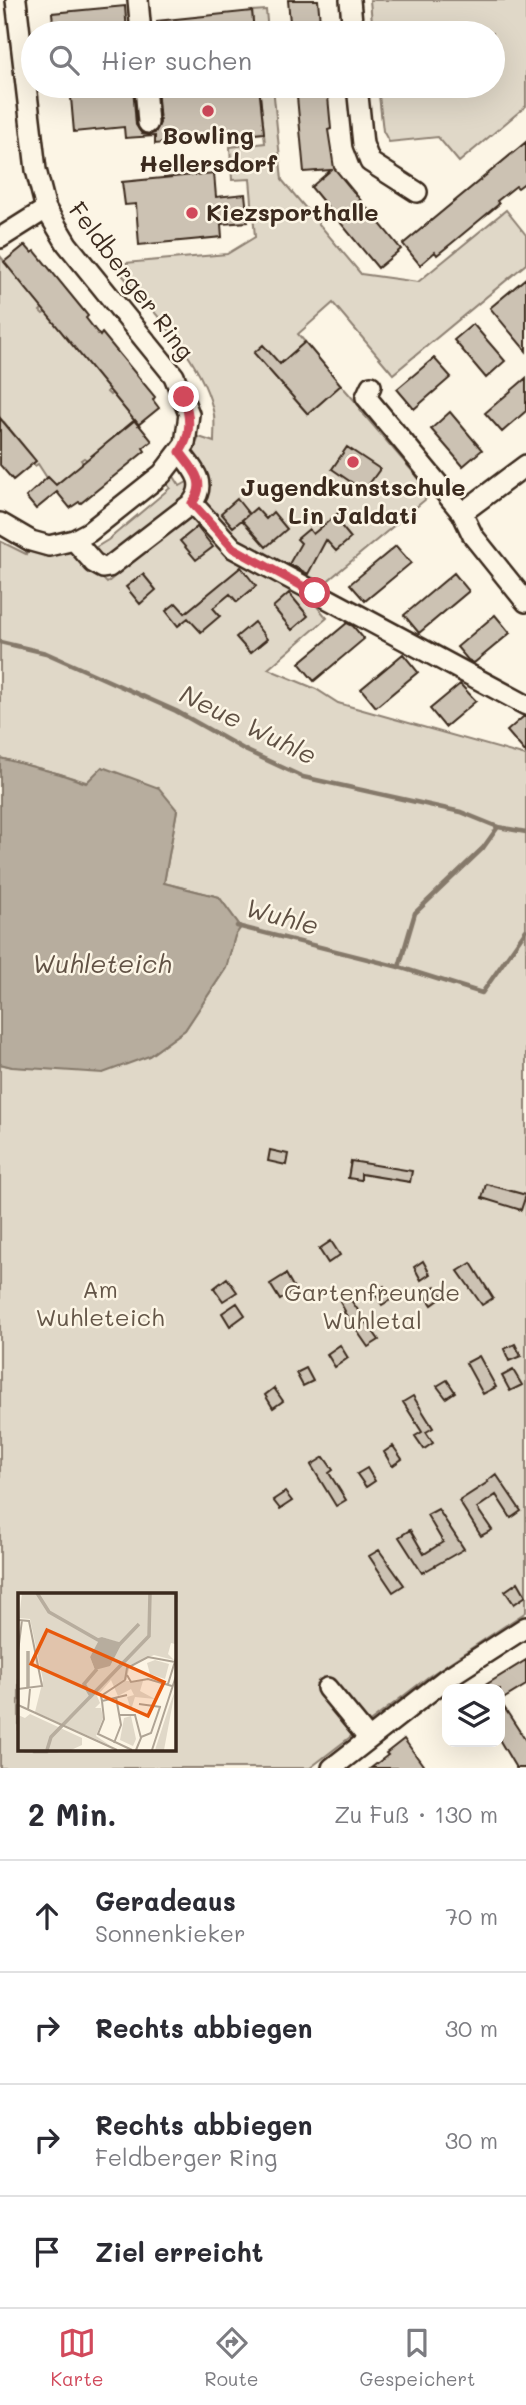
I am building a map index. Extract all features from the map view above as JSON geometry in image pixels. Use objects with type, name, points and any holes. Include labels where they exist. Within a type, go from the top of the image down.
[{"type":"street","name":"Feldberger Ring","points":[[16,0],[21,42]]},
{"type":"street","points":[[138,0],[140,21]]},
{"type":"street","points":[[349,0],[351,21]]},
{"type":"street","name":"Feldberger Ring","points":[[0,523],[32,541],[49,546],[74,540],[89,532],[162,474],[180,452],[189,432],[189,414],[174,376],[67,244],[46,209],[36,170],[28,98]]},
{"type":"street","points":[[146,98],[148,123]]},
{"type":"street","points":[[358,98],[362,138],[370,162],[417,192]]},
{"type":"street","name":"Feldberger Ring","points":[[0,238],[46,209]]},
{"type":"street","points":[[371,386],[366,397],[462,513],[473,536],[526,602]]},
{"type":"street","points":[[74,540],[94,563],[103,568],[109,567],[192,503],[200,491],[200,484],[198,476],[180,452]]},
{"type":"street","points":[[462,513],[526,465]]},
{"type":"street","points":[[192,503],[233,548],[526,705]]},
{"type":"street","points":[[332,1768],[447,1678],[526,1627]]},
{"type":"street","points":[[327,1688],[369,1739]]},
{"type":"green space","points":[[370,0],[526,0],[526,106],[459,162],[438,137],[389,142],[383,131],[379,98],[505,98],[505,21],[372,21]]},
{"type":"green space","points":[[266,10],[267,21],[253,21],[252,11]]},
{"type":"green space","points":[[260,98],[274,98],[282,180],[361,274],[418,282],[506,210],[526,235],[526,264],[393,374],[333,303],[298,334],[305,342],[271,372],[308,414],[341,385],[432,494],[319,588],[240,545],[203,503],[205,501],[191,455],[199,437],[214,442],[214,415],[208,394],[187,354],[113,264],[227,254],[255,237],[250,179],[232,180],[230,147],[265,143]]},
{"type":"green space","points":[[0,256],[43,308],[40,311],[43,314],[46,312],[109,389],[107,392],[110,395],[112,393],[135,420],[87,460],[81,460],[83,463],[53,487],[38,464],[35,466],[29,458],[31,455],[4,422],[0,422]]},
{"type":"green space","points":[[173,475],[180,486],[194,478],[196,491],[104,563],[85,542],[89,541],[93,549],[108,540],[170,488],[164,481]]},
{"type":"green space","points":[[192,511],[309,597],[327,618],[268,669],[316,689],[338,703],[526,756],[526,1612],[428,1677],[310,1768],[0,1768],[0,1064],[13,1067],[149,1056],[185,1030],[226,968],[235,935],[241,927],[219,897],[164,883],[177,810],[0,758],[0,541],[26,554],[29,546],[73,548],[107,583]]},
{"type":"water","name":"Wuhleteich","points":[[0,758],[86,783],[102,767],[159,788],[177,810],[164,883],[219,897],[241,927],[235,936],[226,968],[185,1030],[149,1056],[103,1073],[0,1064]]},
{"type":"building","points":[[288,0],[318,0],[320,21],[290,21]]},
{"type":"building","points":[[125,6],[126,21],[53,21],[52,13]]},
{"type":"building","points":[[252,11],[253,21],[157,21]]},
{"type":"building","points":[[71,98],[134,98],[136,125],[142,134],[148,135],[155,133],[160,123],[158,98],[260,98],[264,133],[155,144],[155,136],[125,138],[124,127],[74,132]]},
{"type":"building","points":[[297,98],[328,98],[331,129],[328,130],[334,168],[401,249],[378,268],[311,187],[331,170],[304,172]]},
{"type":"building","points":[[526,142],[526,182],[518,188],[516,186],[497,201],[499,204],[452,243],[437,255],[435,252],[420,265],[403,244]]},
{"type":"building","name":"Kiezsporthalle","points":[[214,173],[216,197],[245,194],[248,222],[221,224],[222,237],[139,245],[136,204],[125,205],[122,182]]},
{"type":"building","points":[[25,245],[32,253],[35,251],[88,316],[86,318],[100,336],[102,333],[155,397],[153,400],[159,408],[138,425],[4,262]]},
{"type":"building","points":[[526,278],[526,351],[490,308]]},
{"type":"building","points":[[473,324],[505,361],[486,378],[454,340]]},
{"type":"building","points":[[305,342],[341,385],[308,414],[254,353],[263,345],[280,364]]},
{"type":"building","points":[[434,358],[451,377],[414,409],[397,389]]},
{"type":"building","points":[[526,378],[526,411],[502,432],[485,413]]},
{"type":"building","points":[[450,412],[482,450],[463,466],[431,429]]},
{"type":"building","points":[[0,418],[36,461],[13,480],[0,465]]},
{"type":"building","points":[[135,420],[152,441],[143,448],[145,451],[81,503],[70,508],[57,492],[36,509],[26,497],[48,477],[56,485]]},
{"type":"building","name":"Jugendkunstschule Lin Jaldati","points":[[347,447],[380,469],[364,491],[332,469]]},
{"type":"building","points":[[237,499],[249,514],[256,508],[266,519],[273,512],[287,529],[266,547],[242,520],[248,515],[233,527],[221,513]]},
{"type":"building","points":[[342,510],[337,521],[351,538],[336,551],[326,540],[308,574],[289,564],[301,543],[297,539],[309,529],[313,534]]},
{"type":"building","points":[[197,527],[213,547],[196,560],[180,541]]},
{"type":"building","points":[[396,546],[411,563],[365,601],[350,584]]},
{"type":"building","points":[[241,567],[256,586],[237,602],[230,594],[213,608],[220,616],[201,632],[188,618],[178,626],[166,611],[176,603],[185,613]]},
{"type":"building","points":[[454,573],[469,591],[419,633],[404,615]]},
{"type":"building","points":[[143,574],[156,590],[140,604],[126,587]]},
{"type":"building","points":[[289,593],[308,616],[292,630],[273,607]]},
{"type":"building","points":[[495,615],[510,633],[474,663],[468,660],[457,647]]},
{"type":"building","points":[[254,622],[267,639],[250,653],[236,637]]},
{"type":"building","points":[[347,623],[364,639],[314,681],[299,663]]},
{"type":"building","points":[[403,654],[418,672],[376,707],[361,689]]},
{"type":"building","points":[[460,684],[476,701],[445,727],[430,709]]},
{"type":"building","points":[[526,717],[526,753],[507,731]]},
{"type":"building","points":[[270,1150],[288,1154],[286,1165],[268,1161]]},
{"type":"building","points":[[351,1161],[412,1171],[410,1182],[361,1174],[361,1180],[348,1178]]},
{"type":"building","points":[[486,1184],[526,1195],[521,1210],[482,1198]]},
{"type":"building","points":[[331,1241],[340,1255],[328,1263],[319,1249]]},
{"type":"building","points":[[423,1261],[430,1274],[421,1280],[414,1267]]},
{"type":"building","points":[[471,1263],[493,1298],[482,1305],[458,1271]]},
{"type":"building","points":[[286,1274],[295,1290],[280,1300],[270,1284]]},
{"type":"building","points":[[227,1278],[237,1292],[223,1301],[214,1288]]},
{"type":"building","points":[[384,1286],[392,1299],[382,1305],[374,1292]]},
{"type":"building","points":[[435,1286],[443,1297],[432,1305],[424,1293]]},
{"type":"building","points":[[348,1296],[379,1340],[368,1347],[340,1302]]},
{"type":"building","points":[[237,1303],[245,1315],[230,1326],[222,1313]]},
{"type":"building","points":[[515,1344],[521,1356],[509,1361],[504,1349]]},
{"type":"building","points":[[340,1345],[348,1358],[335,1367],[327,1354]]},
{"type":"building","points":[[479,1356],[496,1387],[483,1394],[466,1363]]},
{"type":"building","points":[[306,1368],[313,1381],[303,1386],[296,1373]]},
{"type":"building","points":[[513,1370],[522,1385],[510,1391],[502,1376]]},
{"type":"building","points":[[447,1380],[455,1392],[446,1398],[437,1386]]},
{"type":"building","points":[[274,1388],[283,1401],[273,1408],[265,1395]]},
{"type":"building","points":[[413,1396],[433,1428],[426,1432],[433,1443],[424,1449],[415,1436],[422,1432],[403,1402]]},
{"type":"building","points":[[393,1446],[402,1459],[392,1466],[384,1452]]},
{"type":"building","points":[[324,1457],[333,1470],[329,1473],[346,1500],[336,1506],[311,1465]]},
{"type":"building","points":[[367,1468],[375,1481],[366,1487],[357,1474]]},
{"type":"building","points":[[496,1474],[521,1511],[511,1518],[496,1495],[477,1508],[492,1530],[481,1536],[459,1501]]},
{"type":"building","points":[[285,1492],[292,1501],[280,1509],[273,1500]]},
{"type":"building","points":[[438,1509],[464,1549],[422,1573],[399,1537],[410,1530],[424,1554],[443,1542],[427,1515]]},
{"type":"building","points":[[379,1550],[404,1585],[393,1592],[369,1556]]},
{"type":"building","points":[[518,1582],[526,1596],[514,1604],[505,1591]]},
{"type":"building","points":[[526,1660],[526,1685],[505,1698],[505,1684],[487,1684]]},
{"type":"building","points":[[505,1709],[526,1741],[526,1768],[516,1768],[504,1747]]},
{"type":"building","points":[[404,1739],[425,1768],[371,1768],[388,1755],[386,1753]]},
{"type":"waterway","name":"Neue Wuhle","points":[[0,642],[46,653],[176,711],[247,751],[303,777],[461,812],[498,827],[526,832]]},
{"type":"waterway","points":[[399,967],[415,913],[483,848],[498,827]]},
{"type":"waterway","name":"Wuhle","points":[[237,926],[399,967],[482,993],[526,930]]},
{"type":"place","name":"Bowling Hellersdorf","points":[[208,111]]},
{"type":"place","name":"Kiezsporthalle","points":[[192,213]]},
{"type":"place","name":"Jugendkunstschule Lin Jaldati","points":[[353,462]]},
{"type":"route","points":[[184,397],[189,414],[189,432],[180,452],[198,476],[200,484],[200,491],[192,503],[233,548],[315,593]]},
{"type":"park label","name":"Am Wuhleteich","points":[[100,1304]]},
{"type":"park label","name":"Gartenfreunde Wuhletal","points":[[372,1307]]}]
